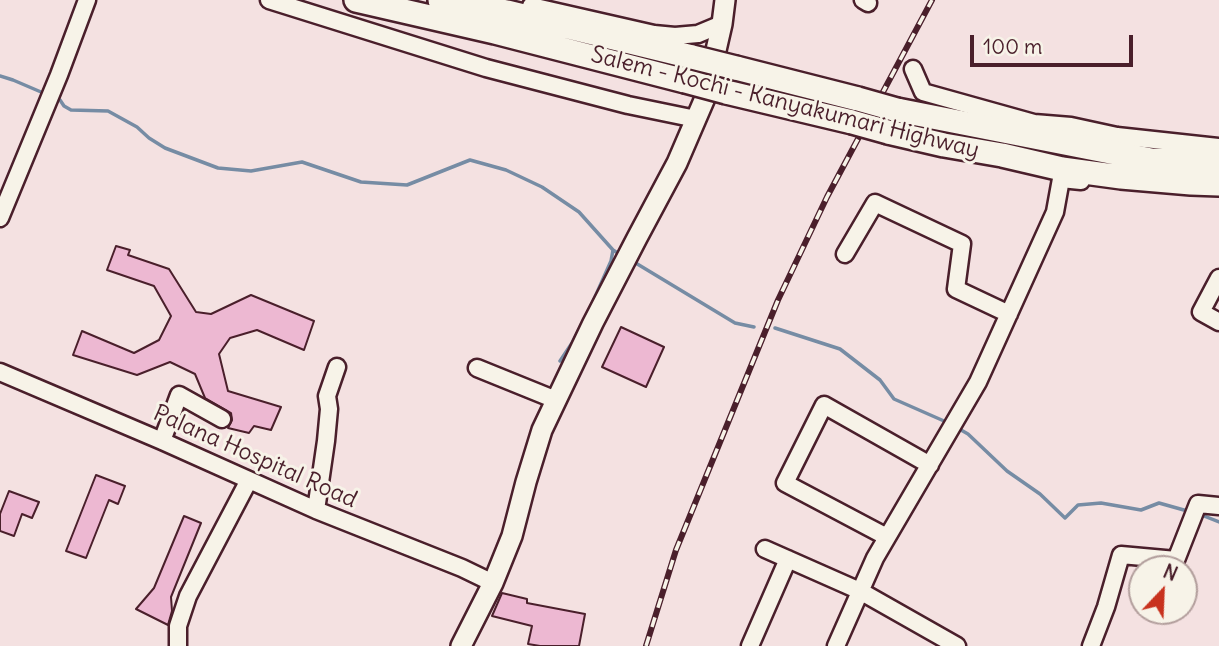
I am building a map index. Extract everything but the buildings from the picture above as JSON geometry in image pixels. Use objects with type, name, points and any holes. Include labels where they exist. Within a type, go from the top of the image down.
[{"type":"highway","name":"Salem - Kochi - Kanyakumari Highway","points":[[356,0],[495,32],[944,145],[1062,169],[1132,178],[1219,184]]},
{"type":"highway","name":"Salem - Kochi - Kanyakumari Highway","points":[[440,0],[507,12],[897,110],[1151,160],[1219,161]]},
{"type":"main road","points":[[461,646],[493,583],[512,536],[542,430],[593,323],[677,163],[705,98],[725,0]]},
{"type":"street","points":[[0,218],[87,0]]},
{"type":"street","points":[[269,0],[486,68],[628,105],[696,119]]},
{"type":"street","points":[[505,0],[664,35],[698,34],[722,24]]},
{"type":"street","points":[[913,69],[923,92],[1034,123],[1071,126],[1128,138],[1219,147]]},
{"type":"street","points":[[836,646],[875,558],[978,383],[1055,212],[1061,179],[1219,196]]},
{"type":"street","points":[[845,254],[875,203],[962,244],[956,289],[1009,314]]},
{"type":"street","points":[[1219,278],[1201,312],[1219,322]]},
{"type":"street","points":[[316,510],[327,431],[327,397],[337,367]]},
{"type":"street","points":[[477,368],[556,400]]},
{"type":"street","name":"Palana Hospital Road","points":[[0,372],[316,510],[493,583]]},
{"type":"street","points":[[162,441],[179,395],[222,419]]},
{"type":"street","points":[[887,537],[785,483],[824,405],[930,465]]},
{"type":"street","points":[[178,646],[178,626],[188,596],[249,480]]},
{"type":"street","points":[[1091,646],[1107,607],[1121,555],[1176,561],[1198,504],[1219,506]]},
{"type":"street","points":[[765,549],[860,591],[957,646]]},
{"type":"street","points":[[750,646],[788,559]]},
{"type":"waterway","points":[[0,76],[41,92]]},
{"type":"waterway","points":[[60,100],[71,110],[108,111],[137,127],[165,148],[218,168],[251,171],[302,162],[361,182],[407,185],[470,160],[506,170],[542,187],[579,212],[613,250],[621,255]]},
{"type":"waterway","points":[[560,361],[591,306],[611,261],[613,250]]},
{"type":"waterway","points":[[634,262],[735,323],[754,327]]},
{"type":"waterway","points":[[775,328],[840,349],[880,380],[894,399],[944,421]]},
{"type":"waterway","points":[[961,430],[1007,471],[1040,494],[1065,518],[1078,505],[1101,503],[1141,510],[1159,503],[1191,512]]},
{"type":"waterway","points":[[1199,514],[1219,522]]},
{"type":"railway","points":[[646,646],[676,550],[778,300],[827,197],[932,0]]}]
